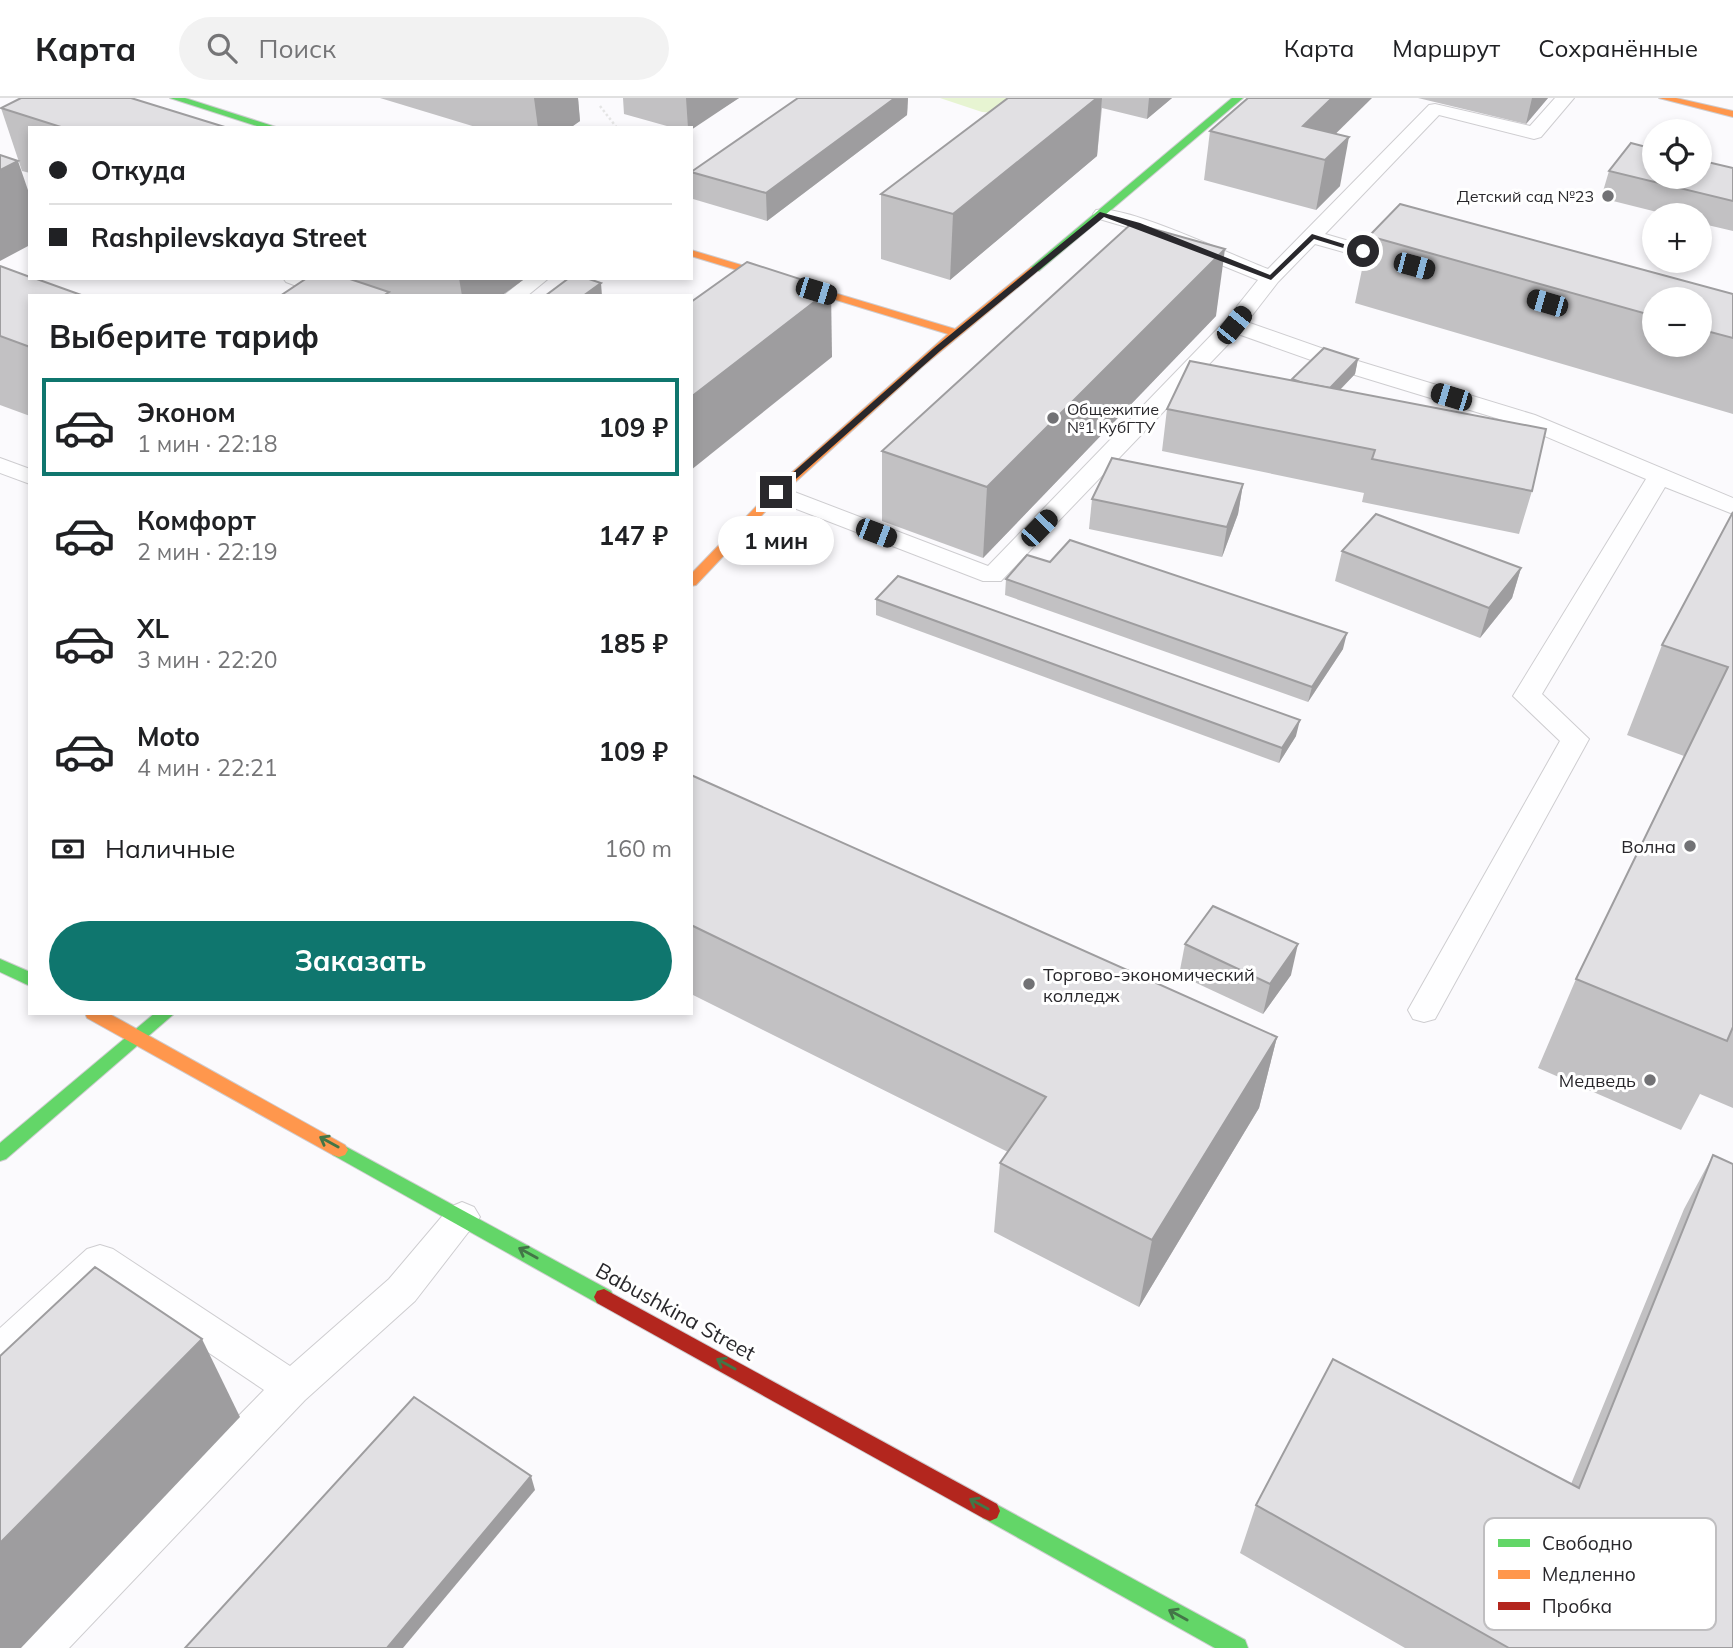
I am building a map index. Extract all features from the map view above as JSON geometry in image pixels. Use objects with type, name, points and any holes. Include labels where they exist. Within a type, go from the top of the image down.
[{"type":"street","points":[[176,98],[267,126]]},
{"type":"street","points":[[694,577],[776,492],[956,333],[1103,214],[1238,98]]},
{"type":"street","points":[[1664,98],[1733,114]]},
{"type":"street","points":[[693,254],[956,333]]},
{"type":"street","points":[[0,965],[28,980]]},
{"type":"street","name":"Babushkina Street","points":[[97,1015],[1237,1648]]},
{"type":"street","points":[[0,1154],[164,1015]]},
{"type":"lane","points":[[776,492],[992,576],[1234,325],[1271,278],[1435,109],[1534,133],[1565,98]]},
{"type":"lane","points":[[1103,214],[1137,224],[1271,278]]},
{"type":"lane","points":[[1312,237],[1428,270]]},
{"type":"lane","points":[[299,280],[338,294]]},
{"type":"lane","points":[[516,294],[536,280]]},
{"type":"lane","points":[[1234,325],[1350,366],[1527,420],[1733,507]]},
{"type":"lane","points":[[0,465],[28,476]]},
{"type":"lane","points":[[1424,1010],[1575,739],[1527,696],[1660,476]]},
{"type":"lane","points":[[40,1648],[292,1388],[402,1290],[462,1217]]},
{"type":"lane","points":[[0,1351],[100,1260],[292,1388]]},
{"type":"path","points":[[600,106],[615,126]]},
{"type":"green space","points":[[940,98],[1061,98],[1028,115],[982,112]]},
{"type":"building","points":[[21,98],[131,98],[222,126],[58,126],[1,108]]},
{"type":"building","points":[[798,98],[895,98],[766,193],[693,171]]},
{"type":"building","points":[[1008,98],[1097,98],[953,214],[881,194]]},
{"type":"building","points":[[1248,98],[1332,98],[1303,126],[1349,137],[1325,160],[1210,131]]},
{"type":"building","points":[[1631,143],[1642,146],[1642,179],[1609,171]]},
{"type":"building","points":[[0,155],[18,161],[0,170]]},
{"type":"building","points":[[1712,163],[1733,168],[1733,201],[1683,189],[1712,189]]},
{"type":"building","points":[[1400,204],[1642,269],[1642,273],[1655,273],[1707,287],[1642,287],[1642,313],[1369,236]]},
{"type":"building","points":[[1132,223],[1225,249],[987,487],[882,451]]},
{"type":"building","points":[[747,262],[831,289],[693,395],[693,301]]},
{"type":"building","points":[[0,266],[28,276],[28,280],[40,280],[78,294],[28,294],[28,346],[0,336]]},
{"type":"building","points":[[304,280],[353,280],[389,292],[386,294],[283,294]]},
{"type":"building","points":[[566,280],[592,280],[601,283],[586,294],[548,294]]},
{"type":"building","points":[[1712,288],[1733,294],[1733,338],[1712,332]]},
{"type":"building","points":[[1324,348],[1358,359],[1330,388],[1292,379]]},
{"type":"building","points":[[1190,361],[1546,429],[1532,491],[1372,459],[1375,450],[1167,409]]},
{"type":"building","points":[[1112,458],[1243,484],[1227,527],[1092,499]]},
{"type":"building","points":[[1733,512],[1733,1027],[1727,1041],[1576,979],[1728,667],[1662,645]]},
{"type":"building","points":[[1376,514],[1521,568],[1489,608],[1342,551]]},
{"type":"building","points":[[1070,540],[1347,633],[1312,687],[1006,579],[1027,555],[1050,562]]},
{"type":"building","points":[[898,576],[1300,720],[1282,748],[876,599]]},
{"type":"building","points":[[693,776],[1277,1037],[1152,1240],[1000,1163],[1046,1097],[693,926]]},
{"type":"building","points":[[1213,906],[1298,944],[1270,984],[1185,944]]},
{"type":"building","points":[[1713,1155],[1733,1164],[1733,1648],[1509,1648],[1256,1505],[1333,1359],[1579,1488]]},
{"type":"building","points":[[95,1267],[202,1339],[0,1543],[0,1356]]},
{"type":"building","points":[[414,1397],[531,1476],[387,1648],[185,1648]]},
{"type":"traffic: fast","points":[[175,98],[267,126]]},
{"type":"traffic: fast","points":[[1035,269],[1238,98]]},
{"type":"traffic: fast","points":[[0,965],[28,979]]},
{"type":"traffic: fast","points":[[0,1154],[165,1015]]},
{"type":"traffic: fast","points":[[339,1150],[604,1297]]},
{"type":"traffic: fast","points":[[990,1511],[1237,1648]]},
{"type":"traffic: slow","points":[[1664,98],[1733,114]]},
{"type":"traffic: slow","points":[[693,254],[956,333]]},
{"type":"traffic: slow","points":[[693,580],[776,493],[918,365],[1035,269]]},
{"type":"traffic: slow","points":[[97,1015],[339,1150]]},
{"type":"traffic: jam","points":[[604,1297],[990,1511]]},
{"type":"place","name":"Детский сад №23","points":[[1608,196]]},
{"type":"place","name":"Общежитие №1 КубГТУ","points":[[1053,418]]},
{"type":"place","name":"Волна","points":[[1690,846]]},
{"type":"place","name":"Торгово-экономический колледж","points":[[1029,984]]},
{"type":"place","name":"Медведь","points":[[1650,1080]]},
{"type":"route","points":[[776,492],[937,349],[1103,214],[1137,224],[1271,278],[1312,237],[1363,251]]}]
